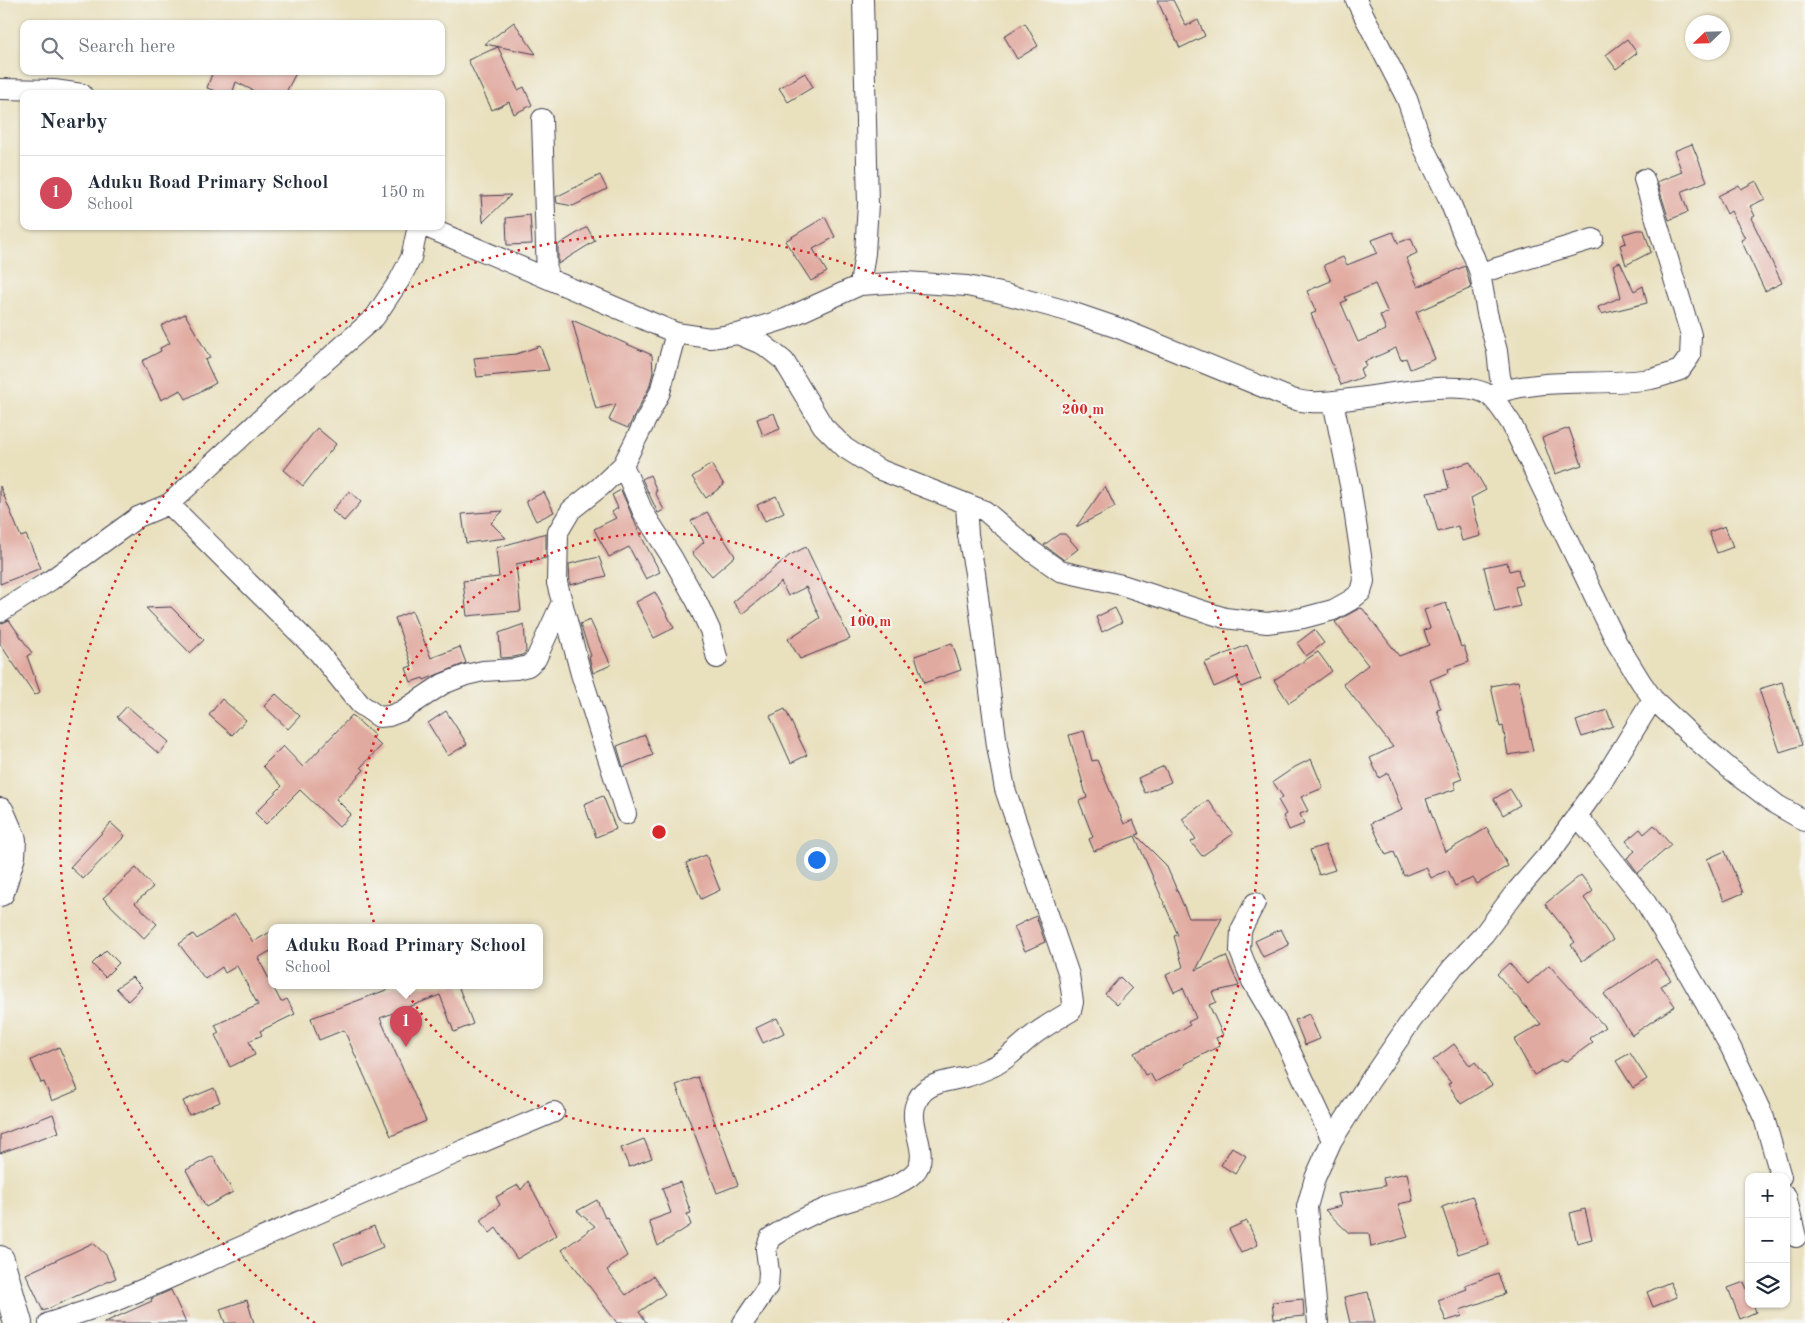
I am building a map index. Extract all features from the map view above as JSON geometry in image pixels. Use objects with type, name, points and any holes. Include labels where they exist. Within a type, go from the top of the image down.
[{"type":"street","points":[[860,285],[865,252],[868,204],[862,0]]},
{"type":"street","points":[[1356,0],[1408,99],[1424,146],[1480,273],[1487,313],[1498,351],[1500,377],[1497,393],[1617,643],[1653,699],[1694,738],[1777,805],[1805,821]]},
{"type":"street","points":[[0,89],[54,90]]},
{"type":"street","points":[[542,119],[547,278]]},
{"type":"street","points":[[433,230],[676,333],[710,338],[738,334],[785,319],[860,285],[905,282],[967,286],[1071,312],[1121,329],[1292,399],[1310,402],[1333,401],[1437,387],[1497,393],[1537,385],[1651,379],[1680,370],[1690,356],[1691,335],[1644,179]]},
{"type":"street","points":[[0,612],[50,580],[138,517],[169,504],[274,407],[376,317],[411,258],[417,230]]},
{"type":"street","points":[[1480,273],[1593,239]]},
{"type":"street","points":[[626,814],[581,674],[562,602],[558,582],[558,532],[571,510],[600,487],[623,465],[660,392],[676,333]]},
{"type":"street","points":[[738,334],[764,345],[784,361],[823,426],[845,448],[878,469],[985,511],[1033,552],[1060,571],[1122,585],[1225,618],[1267,623],[1302,618],[1333,610],[1362,592],[1364,581],[1351,490],[1333,401]]},
{"type":"street","points":[[623,465],[643,512],[673,559],[697,602],[710,630],[717,658]]},
{"type":"street","points":[[169,504],[319,653],[360,704],[379,717],[389,716],[402,711],[443,684],[466,675],[483,671],[516,669],[528,666],[536,659],[562,602]]},
{"type":"street","points":[[743,1323],[768,1286],[769,1272],[766,1249],[770,1238],[788,1225],[827,1208],[890,1187],[913,1174],[920,1165],[921,1152],[914,1127],[913,1109],[918,1098],[928,1088],[943,1082],[968,1077],[994,1067],[1036,1033],[1071,1011],[1073,1002],[1069,975],[1005,789],[997,746],[975,573],[968,535],[966,504]]},
{"type":"street","points":[[1318,1323],[1307,1207],[1315,1178],[1332,1140],[1411,1021],[1453,967],[1484,934],[1514,894],[1553,849],[1605,777],[1653,699]]},
{"type":"street","points":[[0,812],[12,840],[10,856],[0,892]]},
{"type":"street","points":[[1577,815],[1643,898],[1713,1016],[1731,1048],[1764,1118],[1780,1173]]},
{"type":"street","points":[[1255,903],[1241,930],[1240,951],[1252,981],[1277,1023],[1332,1140]]},
{"type":"street","points":[[49,1323],[110,1303],[158,1283],[554,1112]]},
{"type":"street","points":[[1790,1212],[1796,1236]]},
{"type":"street","points":[[0,1260],[18,1323]]},
{"type":"building","points":[[1157,0],[1173,0],[1186,26],[1198,20],[1205,36],[1180,48]]},
{"type":"building","points":[[514,22],[536,54],[485,44]]},
{"type":"building","points":[[1025,23],[1038,46],[1017,59],[1004,36]]},
{"type":"building","points":[[1627,39],[1637,53],[1616,69],[1606,55]]},
{"type":"building","points":[[498,47],[518,90],[524,87],[532,105],[514,114],[509,102],[492,110],[468,60]]},
{"type":"building","points":[[805,73],[813,87],[788,102],[779,88]]},
{"type":"building","points":[[212,75],[295,75],[287,90],[252,90],[236,82],[233,90],[212,90],[207,88]]},
{"type":"building","points":[[1692,144],[1707,181],[1681,192],[1688,212],[1669,220],[1657,182],[1682,172],[1674,151]]},
{"type":"building","points":[[600,175],[607,189],[573,206],[557,203],[556,197]]},
{"type":"building","points":[[1756,181],[1765,199],[1750,206],[1755,216],[1751,218],[1782,283],[1765,291],[1741,240],[1745,238],[1731,211],[1727,214],[1718,196],[1739,185],[1741,189]]},
{"type":"building","points":[[511,195],[483,222],[481,196]]},
{"type":"building","points":[[530,215],[532,244],[507,245],[506,218]]},
{"type":"building","points":[[825,217],[835,237],[813,249],[827,272],[811,281],[785,241]]},
{"type":"building","points":[[587,227],[595,241],[558,264],[558,245]]},
{"type":"building","points":[[1644,230],[1651,252],[1626,265],[1620,245],[1626,243],[1623,234]]},
{"type":"building","points":[[1393,232],[1398,243],[1411,238],[1417,253],[1406,258],[1418,287],[1465,266],[1471,288],[1416,312],[1435,359],[1410,369],[1406,358],[1401,360],[1396,348],[1364,362],[1366,366],[1360,369],[1363,377],[1341,385],[1311,314],[1316,312],[1307,291],[1331,281],[1324,265],[1343,257],[1347,265],[1377,253],[1372,240]],"holes":[[[1375,284],[1388,313],[1380,315],[1386,330],[1358,342],[1341,303],[1347,300],[1345,297]]]},
{"type":"building","points":[[1620,262],[1634,291],[1643,286],[1647,303],[1601,314],[1598,307],[1621,297],[1613,265]]},
{"type":"building","points":[[185,314],[210,358],[205,360],[216,383],[186,399],[181,390],[161,400],[142,361],[161,351],[160,348],[170,343],[161,326]]},
{"type":"building","points":[[572,320],[652,355],[653,372],[649,388],[628,428],[609,420],[616,404],[596,409]]},
{"type":"building","points":[[540,346],[549,370],[477,377],[474,358],[516,354]]},
{"type":"building","points":[[774,413],[780,429],[763,436],[757,419]]},
{"type":"building","points":[[317,428],[336,444],[303,486],[284,470]]},
{"type":"building","points":[[1569,428],[1582,465],[1555,474],[1542,438]]},
{"type":"building","points":[[1470,462],[1486,490],[1471,498],[1481,536],[1462,541],[1458,526],[1438,532],[1427,493],[1449,489],[1444,470]]},
{"type":"building","points":[[711,464],[724,485],[706,498],[692,477]]},
{"type":"building","points":[[650,475],[657,491],[655,492],[664,510],[658,513],[642,479]]},
{"type":"building","points":[[0,486],[21,537],[26,535],[41,568],[0,584]]},
{"type":"building","points":[[1105,486],[1115,507],[1076,527]]},
{"type":"building","points":[[621,490],[639,532],[660,572],[646,579],[629,547],[609,557],[594,529],[616,518],[612,512],[618,508],[612,495]]},
{"type":"building","points":[[349,491],[361,502],[344,521],[332,511]]},
{"type":"building","points":[[544,492],[554,512],[536,521],[526,501]]},
{"type":"building","points":[[776,496],[784,512],[765,521],[757,505]]},
{"type":"building","points":[[503,511],[491,523],[506,538],[466,543],[462,514]]},
{"type":"building","points":[[707,512],[735,556],[712,576],[692,553],[704,542],[691,521]]},
{"type":"building","points":[[1725,526],[1733,547],[1717,553],[1709,532]]},
{"type":"building","points":[[546,533],[546,558],[516,564],[521,611],[467,616],[463,581],[499,577],[496,548]]},
{"type":"building","points":[[1059,534],[1065,534],[1078,549],[1064,560],[1044,545]]},
{"type":"building","points":[[806,547],[850,639],[800,659],[788,639],[820,618],[806,587],[788,596],[781,582],[742,614],[733,602],[790,555]]},
{"type":"building","points":[[599,557],[606,576],[570,585],[569,564]]},
{"type":"building","points":[[1507,562],[1509,571],[1518,569],[1522,585],[1515,587],[1520,606],[1495,612],[1484,567]]},
{"type":"building","points":[[655,592],[674,628],[654,638],[636,602]]},
{"type":"building","points":[[1446,603],[1461,647],[1464,646],[1469,662],[1448,669],[1449,672],[1430,680],[1441,709],[1437,710],[1462,779],[1454,782],[1456,789],[1426,799],[1445,852],[1487,828],[1508,866],[1477,884],[1473,878],[1455,886],[1448,870],[1431,878],[1426,867],[1404,876],[1394,852],[1386,855],[1371,823],[1402,810],[1388,773],[1379,778],[1370,758],[1393,747],[1343,684],[1368,665],[1335,622],[1360,608],[1363,609],[1399,656],[1429,645],[1424,630],[1430,628],[1424,610]]},
{"type":"building","points":[[171,607],[204,640],[190,653],[146,608]]},
{"type":"building","points":[[1115,608],[1122,622],[1102,632],[1096,617]]},
{"type":"building","points":[[412,611],[431,658],[460,647],[466,663],[424,680],[423,678],[411,682],[406,668],[412,666],[395,618]]},
{"type":"building","points":[[9,620],[32,653],[27,656],[40,692],[35,695],[0,644],[0,624]]},
{"type":"building","points":[[590,620],[611,665],[593,673],[589,657],[591,656],[580,624]]},
{"type":"building","points":[[524,624],[526,652],[514,657],[501,658],[499,633]]},
{"type":"building","points":[[1314,630],[1324,643],[1306,656],[1297,643]]},
{"type":"building","points":[[952,643],[961,670],[924,683],[915,656]]},
{"type":"building","points":[[1247,645],[1261,679],[1241,687],[1237,677],[1214,687],[1204,663]]},
{"type":"building","points":[[1318,652],[1332,671],[1289,703],[1274,680]]},
{"type":"building","points":[[1518,681],[1533,751],[1508,755],[1503,726],[1500,727],[1491,686]]},
{"type":"building","points":[[1782,682],[1802,745],[1780,752],[1759,689]]},
{"type":"building","points":[[276,694],[300,716],[288,729],[264,706]]},
{"type":"building","points":[[222,699],[246,720],[232,735],[209,715]]},
{"type":"building","points":[[127,706],[169,742],[159,754],[117,717]]},
{"type":"building","points":[[785,709],[807,755],[791,763],[770,716]]},
{"type":"building","points":[[1607,710],[1613,726],[1582,737],[1576,721]]},
{"type":"building","points":[[446,711],[467,744],[448,756],[428,723]]},
{"type":"building","points":[[352,715],[375,736],[373,738],[381,746],[361,767],[364,770],[336,799],[351,814],[339,827],[300,790],[266,824],[255,813],[282,786],[263,766],[283,746],[303,767]]},
{"type":"building","points":[[1084,731],[1092,761],[1097,760],[1124,824],[1133,820],[1139,834],[1136,835],[1166,865],[1189,918],[1222,918],[1196,970],[1226,956],[1239,986],[1212,992],[1216,1002],[1209,1005],[1223,1035],[1216,1038],[1220,1046],[1184,1064],[1185,1066],[1155,1082],[1150,1073],[1145,1075],[1134,1053],[1190,1025],[1188,1022],[1196,1018],[1183,988],[1174,992],[1166,975],[1183,967],[1174,936],[1178,935],[1135,836],[1094,851],[1089,839],[1093,837],[1079,801],[1087,798],[1069,735]]},
{"type":"building","points":[[645,735],[653,755],[623,767],[617,746]]},
{"type":"building","points":[[1311,759],[1323,788],[1301,797],[1308,811],[1300,814],[1304,824],[1289,830],[1283,816],[1286,814],[1278,800],[1283,797],[1273,782]]},
{"type":"building","points":[[1164,766],[1171,782],[1145,793],[1138,778]]},
{"type":"building","points":[[1510,789],[1520,805],[1503,815],[1494,799]]},
{"type":"building","points":[[603,796],[616,829],[596,837],[584,804]]},
{"type":"building","points":[[1208,800],[1233,834],[1202,856],[1191,842],[1196,839],[1182,819]]},
{"type":"building","points":[[111,823],[125,836],[83,879],[70,867]]},
{"type":"building","points":[[1654,825],[1671,845],[1638,873],[1627,858],[1635,851],[1626,841],[1640,829],[1644,834]]},
{"type":"building","points":[[1325,845],[1335,870],[1319,875],[1310,850]]},
{"type":"building","points":[[1725,851],[1743,893],[1724,901],[1707,859]]},
{"type":"building","points":[[706,855],[720,890],[701,899],[686,863]]},
{"type":"building","points":[[136,868],[153,887],[135,903],[157,924],[144,938],[103,898]]},
{"type":"building","points":[[1581,875],[1593,891],[1584,898],[1613,940],[1582,961],[1571,945],[1575,942],[1545,904]]},
{"type":"building","points":[[235,914],[253,942],[268,933],[268,952],[258,958],[268,977],[268,989],[274,989],[281,1002],[287,999],[295,1014],[260,1031],[262,1035],[249,1041],[255,1055],[230,1067],[215,1035],[219,1033],[215,1025],[258,1005],[237,966],[225,973],[222,967],[205,979],[179,944],[193,934],[197,939]]},
{"type":"building","points":[[1036,916],[1045,942],[1025,951],[1014,927]]},
{"type":"building","points":[[1281,929],[1289,945],[1263,957],[1255,941]]},
{"type":"building","points":[[106,950],[119,963],[105,977],[92,964]]},
{"type":"building","points":[[1656,959],[1671,980],[1661,986],[1675,1006],[1632,1035],[1604,994]]},
{"type":"building","points":[[1509,963],[1528,984],[1549,965],[1605,1027],[1589,1038],[1593,1042],[1567,1061],[1561,1060],[1534,1075],[1514,1040],[1541,1024],[1497,974]]},
{"type":"building","points":[[132,977],[142,987],[128,1001],[116,988]]},
{"type":"building","points":[[1120,977],[1132,989],[1117,1005],[1105,994]]},
{"type":"building","points":[[389,989],[459,989],[473,1024],[454,1032],[440,995],[380,1018],[426,1121],[391,1136],[344,1030],[319,1040],[311,1018]]},
{"type":"building","points":[[1309,1014],[1320,1039],[1305,1045],[1295,1020]]},
{"type":"building","points":[[777,1018],[784,1033],[763,1043],[756,1028]]},
{"type":"building","points":[[1454,1044],[1470,1066],[1475,1062],[1492,1085],[1461,1104],[1448,1084],[1451,1083],[1433,1060]]},
{"type":"building","points":[[59,1047],[78,1090],[52,1101],[44,1082],[41,1083],[31,1060]]},
{"type":"building","points":[[1630,1053],[1647,1079],[1633,1088],[1616,1061]]},
{"type":"building","points":[[698,1077],[738,1185],[717,1193],[676,1085]]},
{"type":"building","points":[[214,1088],[220,1102],[189,1115],[183,1101]]},
{"type":"building","points":[[53,1114],[59,1132],[0,1153],[0,1135]]},
{"type":"building","points":[[644,1139],[652,1158],[629,1167],[621,1148]]},
{"type":"building","points":[[1232,1147],[1246,1156],[1235,1174],[1221,1165]]},
{"type":"building","points":[[213,1156],[233,1192],[206,1207],[186,1170]]},
{"type":"building","points":[[1407,1173],[1413,1201],[1398,1204],[1408,1237],[1371,1247],[1369,1233],[1349,1233],[1325,1210],[1341,1206],[1338,1194],[1385,1186],[1383,1178]]},
{"type":"building","points":[[528,1181],[557,1235],[517,1259],[496,1228],[490,1233],[480,1221],[500,1205],[496,1197],[518,1185],[521,1190]]},
{"type":"building","points":[[680,1182],[691,1213],[687,1214],[691,1225],[658,1246],[649,1221],[671,1213],[662,1188]]},
{"type":"building","points":[[1472,1196],[1489,1244],[1458,1254],[1442,1207]]},
{"type":"building","points":[[597,1200],[627,1256],[607,1270],[626,1295],[653,1276],[665,1294],[639,1312],[647,1323],[617,1323],[562,1250],[595,1226],[577,1211]]},
{"type":"building","points":[[1585,1209],[1592,1239],[1577,1243],[1570,1213]]},
{"type":"building","points":[[1247,1221],[1258,1245],[1241,1253],[1229,1229]]},
{"type":"building","points":[[374,1226],[383,1247],[343,1264],[334,1243]]},
{"type":"building","points":[[93,1243],[106,1255],[116,1278],[43,1311],[26,1274]]},
{"type":"building","points":[[1498,1273],[1505,1294],[1460,1310],[1462,1316],[1446,1321],[1438,1300],[1467,1289],[1465,1285]]},
{"type":"building","points":[[1670,1282],[1677,1297],[1653,1307],[1647,1292]]},
{"type":"building","points":[[1744,1282],[1745,1308],[1754,1308],[1756,1312],[1740,1319],[1728,1288]]},
{"type":"building","points":[[171,1290],[186,1323],[103,1323],[152,1301],[151,1299]]},
{"type":"building","points":[[1368,1292],[1375,1323],[1350,1323],[1344,1297]]},
{"type":"building","points":[[1303,1299],[1304,1316],[1274,1319],[1272,1302]]},
{"type":"building","points":[[247,1300],[254,1323],[225,1323],[220,1309]]},
{"type":"place","name":"Aduku Road Primary School","points":[[406,1047]]}]
